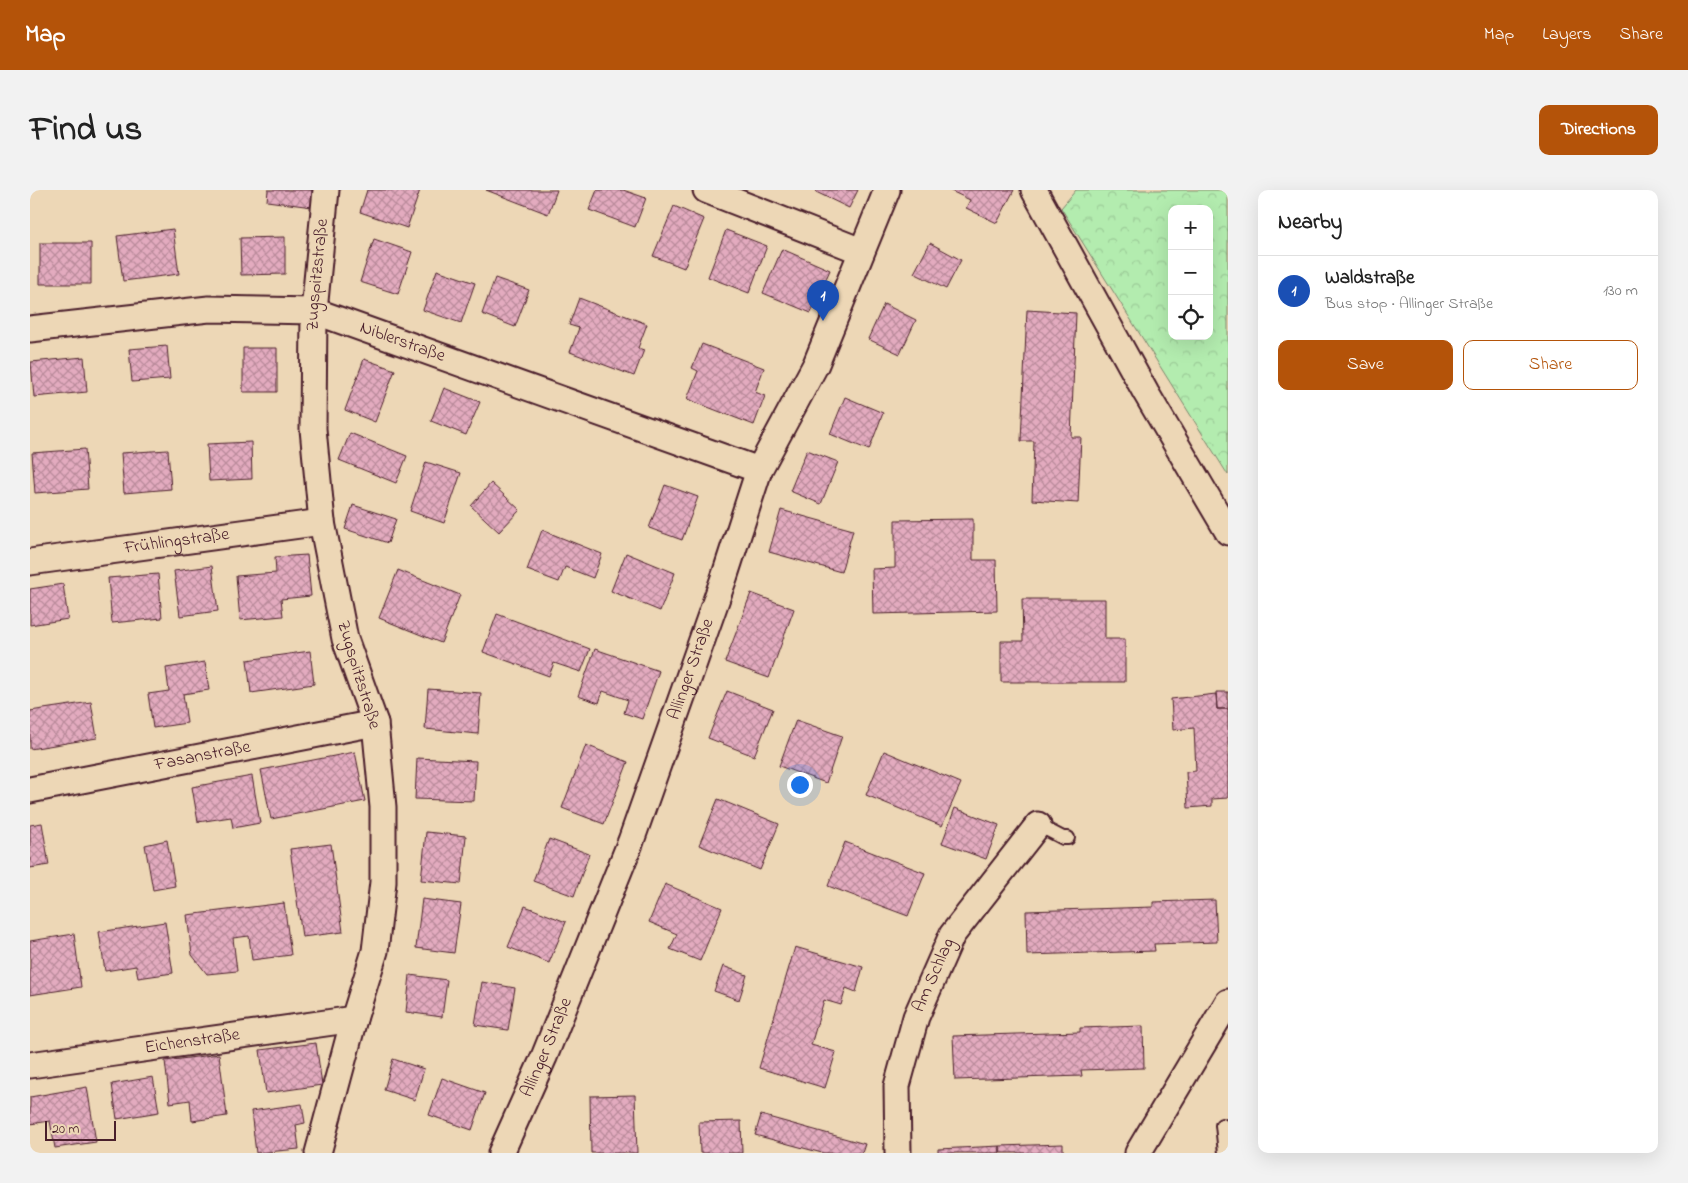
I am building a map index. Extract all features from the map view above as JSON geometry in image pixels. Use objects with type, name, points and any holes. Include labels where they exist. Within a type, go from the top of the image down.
[{"type":"street","name":"Zugspitzstraße","points":[[318,1153],[354,1019],[375,952],[383,882],[383,807],[375,723],[345,639],[322,522],[313,429],[314,311],[326,190]]},
{"type":"street","points":[[706,190],[861,251]]},
{"type":"street","name":"Allinger Straße","points":[[501,1153],[548,1048],[631,841],[722,584],[759,470],[816,364],[887,190]]},
{"type":"street","points":[[1034,190],[1146,393],[1228,532]]},
{"type":"street","name":"Niblerstraße","points":[[30,329],[210,309],[314,311],[759,470]]},
{"type":"street","name":"Frühlingstraße","points":[[30,562],[322,522]]},
{"type":"street","name":"Fasanstraße","points":[[30,790],[375,723]]},
{"type":"street","name":"Am Schlag","points":[[898,1153],[898,1086],[916,1017],[952,935],[1038,825]]},
{"type":"street","points":[[1138,1153],[1228,1002]]},
{"type":"street","name":"Eichenstraße","points":[[30,1065],[354,1019]]},
{"type":"lane","points":[[1038,825],[1063,838],[1068,838]]},
{"type":"lane","points":[[1222,1124],[1224,1153]]},
{"type":"green space","points":[[1076,190],[1228,190],[1228,475],[1061,208]]},
{"type":"building","points":[[268,190],[314,190],[312,207],[267,201]]},
{"type":"building","points":[[367,190],[420,190],[407,228],[360,212]]},
{"type":"building","points":[[486,190],[557,190],[548,214]]},
{"type":"building","points":[[597,190],[623,190],[646,198],[635,227],[589,210]]},
{"type":"building","points":[[817,190],[858,190],[849,208],[816,192]]},
{"type":"building","points":[[949,190],[1014,190],[997,223],[966,208],[970,200]]},
{"type":"building","points":[[674,206],[704,219],[684,268],[653,256]]},
{"type":"building","points":[[173,229],[179,274],[123,281],[117,236]]},
{"type":"building","points":[[726,230],[767,246],[749,293],[708,277]]},
{"type":"building","points":[[285,237],[285,274],[241,275],[240,238]]},
{"type":"building","points":[[374,239],[412,252],[398,294],[360,282]]},
{"type":"building","points":[[40,243],[91,243],[91,284],[40,284]]},
{"type":"building","points":[[930,243],[961,260],[946,289],[914,273]]},
{"type":"building","points":[[782,249],[830,270],[811,313],[763,293]]},
{"type":"building","points":[[437,270],[475,283],[461,323],[423,310]]},
{"type":"building","points":[[495,278],[529,290],[515,327],[482,314]]},
{"type":"building","points":[[579,298],[647,324],[638,348],[644,350],[634,376],[570,352],[579,328],[569,325]]},
{"type":"building","points":[[884,304],[916,320],[900,354],[868,339]]},
{"type":"building","points":[[1027,310],[1076,313],[1071,437],[1081,437],[1078,503],[1032,500],[1034,441],[1021,441]]},
{"type":"building","points":[[702,344],[764,368],[755,392],[765,396],[754,425],[687,399],[698,371],[692,368]]},
{"type":"building","points":[[167,346],[170,379],[132,382],[129,349]]},
{"type":"building","points":[[243,348],[277,348],[277,392],[243,392]]},
{"type":"building","points":[[84,357],[87,392],[34,397],[31,362]]},
{"type":"building","points":[[364,359],[395,370],[375,422],[345,410]]},
{"type":"building","points":[[444,388],[480,402],[466,435],[431,421]]},
{"type":"building","points":[[845,397],[883,413],[869,450],[830,434]]},
{"type":"building","points":[[350,433],[407,456],[396,483],[339,460]]},
{"type":"building","points":[[251,442],[252,479],[209,481],[207,444]]},
{"type":"building","points":[[85,449],[88,489],[35,493],[32,453]]},
{"type":"building","points":[[168,450],[171,489],[124,493],[121,453]]},
{"type":"building","points":[[807,450],[838,462],[821,504],[790,491]]},
{"type":"building","points":[[426,462],[461,473],[444,523],[410,511]]},
{"type":"building","points":[[491,483],[520,510],[499,532],[471,506]]},
{"type":"building","points":[[665,485],[698,497],[682,540],[649,528]]},
{"type":"building","points":[[353,505],[396,519],[388,543],[345,529]]},
{"type":"building","points":[[781,510],[853,530],[841,572],[769,552]]},
{"type":"building","points":[[973,519],[973,560],[996,560],[997,611],[873,614],[872,569],[895,568],[895,520]]},
{"type":"building","points":[[542,530],[602,554],[593,578],[565,567],[559,582],[527,570]]},
{"type":"building","points":[[626,553],[675,573],[660,611],[611,591]]},
{"type":"building","points":[[307,555],[311,596],[281,599],[283,616],[240,620],[236,576],[276,573],[275,557]]},
{"type":"building","points":[[212,566],[218,611],[180,616],[174,571]]},
{"type":"building","points":[[398,570],[460,595],[441,643],[379,618]]},
{"type":"building","points":[[158,574],[162,618],[112,623],[108,578]]},
{"type":"building","points":[[63,584],[68,619],[30,625],[30,589]]},
{"type":"building","points":[[751,593],[794,609],[769,678],[725,662]]},
{"type":"building","points":[[1022,599],[1105,599],[1105,639],[1125,639],[1125,682],[1001,682],[1001,641],[1023,641]]},
{"type":"building","points":[[497,614],[590,649],[581,672],[554,663],[549,676],[483,652]]},
{"type":"building","points":[[595,649],[659,671],[642,719],[624,713],[628,700],[603,691],[599,703],[578,696]]},
{"type":"building","points":[[310,651],[314,684],[251,693],[247,660]]},
{"type":"building","points":[[205,662],[209,690],[183,694],[187,723],[153,728],[148,694],[169,691],[166,668]]},
{"type":"building","points":[[428,689],[481,693],[478,734],[425,729]]},
{"type":"building","points":[[727,691],[773,709],[754,756],[708,738]]},
{"type":"building","points":[[1216,692],[1228,692],[1228,709],[1217,709]]},
{"type":"building","points":[[1216,694],[1217,709],[1228,709],[1228,798],[1212,799],[1212,806],[1188,808],[1186,772],[1196,771],[1194,728],[1173,730],[1171,699]]},
{"type":"building","points":[[91,702],[97,738],[30,749],[30,711]]},
{"type":"building","points":[[796,720],[842,736],[826,783],[779,766]]},
{"type":"building","points":[[586,745],[628,762],[604,824],[562,808]]},
{"type":"building","points":[[884,751],[961,783],[942,826],[866,795]]},
{"type":"building","points":[[355,752],[365,801],[271,819],[261,770]]},
{"type":"building","points":[[417,758],[476,761],[474,801],[415,799]]},
{"type":"building","points":[[252,776],[260,823],[233,828],[231,817],[198,822],[192,787]]},
{"type":"building","points":[[718,799],[779,824],[760,870],[699,845]]},
{"type":"building","points":[[955,808],[999,825],[986,859],[942,843]]},
{"type":"building","points":[[42,823],[49,865],[30,868],[30,825]]},
{"type":"building","points":[[426,832],[466,836],[461,884],[421,880]]},
{"type":"building","points":[[549,839],[589,854],[574,896],[533,881]]},
{"type":"building","points":[[167,840],[175,886],[153,890],[145,845]]},
{"type":"building","points":[[845,842],[925,873],[908,916],[828,886]]},
{"type":"building","points":[[331,844],[343,932],[302,937],[290,849]]},
{"type":"building","points":[[665,884],[722,908],[700,961],[670,949],[677,934],[649,922]]},
{"type":"building","points":[[422,899],[461,904],[454,953],[416,948]]},
{"type":"building","points":[[1215,900],[1217,942],[1154,944],[1155,951],[1027,955],[1026,911],[1153,907],[1153,902]]},
{"type":"building","points":[[284,903],[291,955],[252,960],[249,936],[233,938],[237,971],[207,974],[192,955],[187,915]]},
{"type":"building","points":[[525,906],[566,922],[549,963],[508,947]]},
{"type":"building","points":[[165,922],[173,973],[138,978],[136,966],[105,971],[99,932]]},
{"type":"building","points":[[74,934],[81,987],[30,995],[30,941]]},
{"type":"building","points":[[795,947],[863,967],[856,992],[846,988],[841,1005],[824,1000],[811,1045],[836,1052],[825,1088],[759,1068]]},
{"type":"building","points":[[723,966],[747,975],[739,1000],[714,991]]},
{"type":"building","points":[[410,975],[447,980],[442,1017],[406,1012]]},
{"type":"building","points":[[482,982],[515,988],[508,1030],[475,1025]]},
{"type":"building","points":[[1143,1026],[1144,1068],[1081,1070],[1082,1076],[955,1080],[953,1036],[1080,1032],[1080,1028]]},
{"type":"building","points":[[316,1043],[322,1085],[266,1093],[260,1050]]},
{"type":"building","points":[[219,1054],[227,1116],[192,1121],[190,1100],[170,1103],[165,1061]]},
{"type":"building","points":[[393,1059],[424,1069],[415,1100],[384,1090]]},
{"type":"building","points":[[153,1077],[159,1112],[117,1119],[112,1084]]},
{"type":"building","points":[[442,1078],[485,1093],[472,1130],[429,1115]]},
{"type":"building","points":[[87,1087],[96,1142],[55,1148],[50,1121],[30,1124],[30,1097]]},
{"type":"building","points":[[635,1095],[637,1153],[591,1153],[590,1096]]},
{"type":"building","points":[[302,1104],[305,1123],[296,1125],[299,1149],[256,1153],[251,1111]]},
{"type":"building","points":[[761,1115],[865,1144],[862,1153],[822,1153],[755,1135]]},
{"type":"building","points":[[741,1121],[742,1153],[700,1153],[699,1122]]},
{"type":"building","points":[[1063,1144],[1063,1153],[1000,1153],[1000,1146]]},
{"type":"building","points":[[1000,1146],[1000,1153],[938,1153],[938,1149]]},
{"type":"place","name":"Waldstraße","points":[[823,321]]}]
